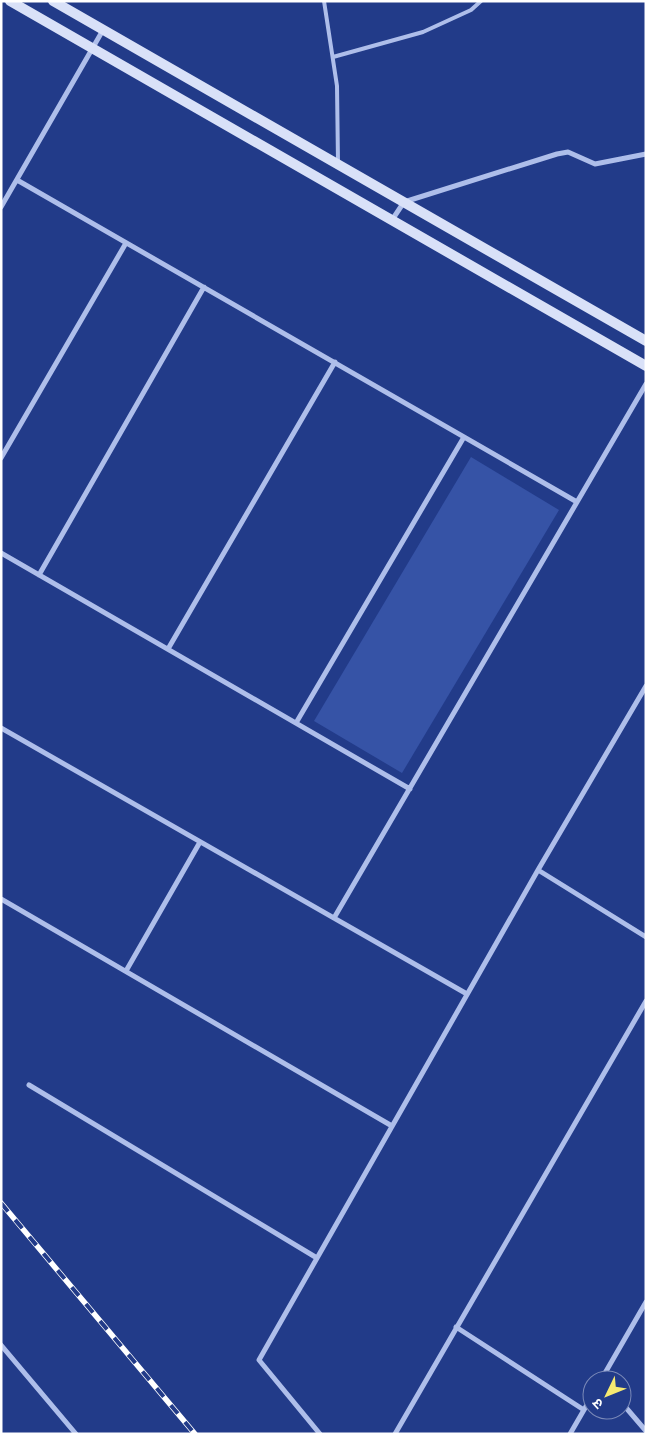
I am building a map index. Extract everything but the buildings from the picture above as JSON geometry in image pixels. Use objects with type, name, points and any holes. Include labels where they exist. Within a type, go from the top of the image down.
[{"type":"street","points":[[10,1],[646,366]]},
{"type":"street","points":[[53,1],[646,341]]},
{"type":"street","points":[[1,207],[103,30]]},
{"type":"street","points":[[392,220],[404,202],[556,154],[568,152],[595,164],[646,154]]},
{"type":"street","points":[[17,180],[577,502]]},
{"type":"street","points":[[1,458],[126,243]]},
{"type":"street","points":[[39,575],[204,287]]},
{"type":"street","points":[[168,648],[335,362]]},
{"type":"street","points":[[334,918],[646,384]]},
{"type":"street","points":[[296,723],[464,437]]},
{"type":"street","points":[[1,553],[410,788]]},
{"type":"street","points":[[320,1434],[259,1360],[538,870],[646,686]]},
{"type":"street","points":[[1,728],[467,994]]},
{"type":"street","points":[[126,971],[200,842]]},
{"type":"street","points":[[538,870],[646,937]]},
{"type":"street","points":[[1,899],[392,1126]]},
{"type":"street","points":[[394,1434],[646,1001]]},
{"type":"street","points":[[29,1085],[317,1258]]},
{"type":"street","points":[[608,1370],[646,1302]]},
{"type":"street","points":[[456,1328],[582,1409]]},
{"type":"street","points":[[1,1345],[76,1434]]},
{"type":"street","points":[[570,1434],[582,1413]]},
{"type":"street","points":[[632,1415],[646,1431]]},
{"type":"lane","points":[[324,1],[337,86],[338,164]]},
{"type":"lane","points":[[333,57],[423,32],[471,10],[481,1]]},
{"type":"shaded area","points":[[471,457],[559,510],[402,773],[314,721]]},
{"type":"railway","points":[[1,1203],[195,1434]]}]
